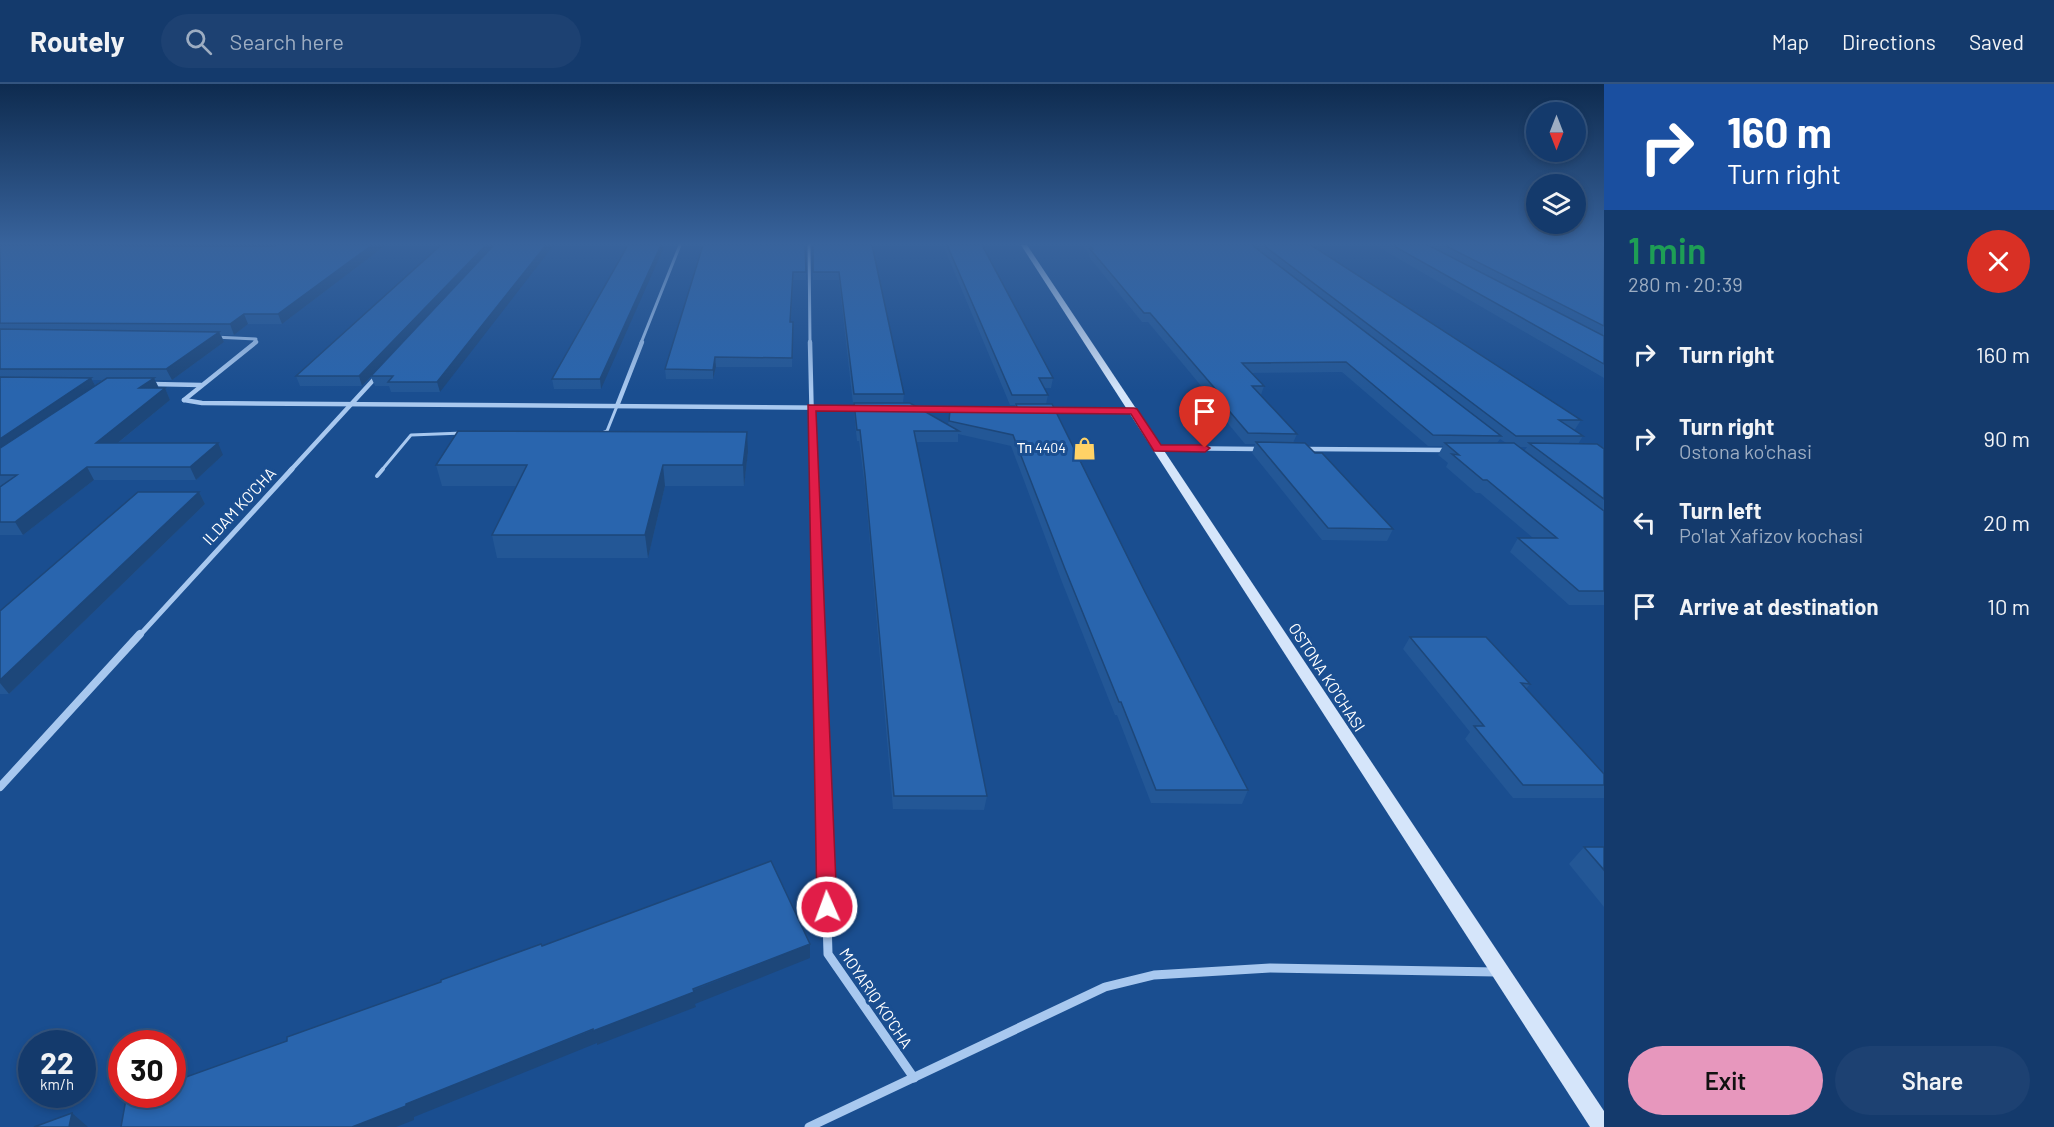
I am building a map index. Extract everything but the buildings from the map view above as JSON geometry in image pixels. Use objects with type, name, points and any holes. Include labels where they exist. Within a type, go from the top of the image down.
[{"type":"street","points":[[617,406],[661,294]]},
{"type":"street","name":"MOYARIQ KO'CHA","points":[[810,294],[828,954],[914,1078]]},
{"type":"street","name":"OSTONA KO'CHASI","points":[[1056,294],[1602,1127]]},
{"type":"street","points":[[202,337],[256,339],[256,342],[184,400],[202,403],[871,408]]},
{"type":"street","name":"ILDAM KO'CHA","points":[[0,787],[381,371]]},
{"type":"street","points":[[146,384],[202,385]]},
{"type":"street","points":[[907,409],[1026,410]]},
{"type":"street","points":[[1038,410],[1134,411]]},
{"type":"street","points":[[1158,448],[1264,449]]},
{"type":"street","points":[[1299,449],[1452,450]]},
{"type":"street","points":[[809,1127],[1105,987],[1154,975],[1270,968],[1500,972]]},
{"type":"lane","points":[[588,434],[600,434],[607,431],[617,406]]},
{"type":"lane","points":[[377,476],[411,435],[471,434]]},
{"type":"place","name":"Тп 4404","points":[[1084,448]]},
{"type":"route","points":[[827,907],[811,408],[1134,411],[1158,448],[1205,448]]}]
